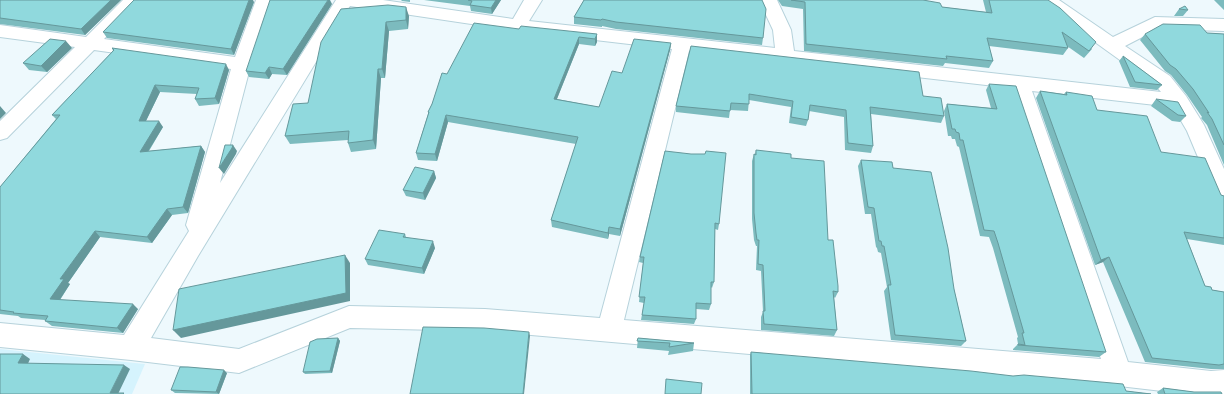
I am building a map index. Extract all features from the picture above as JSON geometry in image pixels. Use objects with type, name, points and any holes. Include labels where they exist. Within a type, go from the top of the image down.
[{"type":"street","points":[[0,133],[133,0]]},
{"type":"street","points":[[190,249],[242,64],[265,0]]},
{"type":"street","points":[[131,348],[190,249],[346,0],[427,5],[518,25],[1179,101]]},
{"type":"street","points":[[518,25],[533,0]]},
{"type":"street","points":[[768,0],[782,30],[785,55]]},
{"type":"street","points":[[1048,0],[1163,81],[1179,101],[1197,130],[1224,194]]},
{"type":"street","points":[[1112,45],[1155,23],[1224,25]]},
{"type":"street","points":[[0,31],[242,64]]},
{"type":"street","points":[[609,330],[682,44]]},
{"type":"street","points":[[1020,82],[1119,373]]},
{"type":"street","points":[[0,335],[131,348],[238,361],[349,317],[485,320],[1119,373],[1211,384],[1224,383]]},
{"type":"shaded area","points":[[0,349],[145,364],[132,394],[0,394]]},
{"type":"building","points":[[0,0],[111,0],[81,29],[0,18]]},
{"type":"building","points":[[134,0],[249,0],[231,49],[103,32]]},
{"type":"building","points":[[270,0],[328,0],[283,69],[269,67],[265,73],[246,71]]},
{"type":"building","points":[[468,0],[496,0],[491,8],[470,5],[472,1]]},
{"type":"building","points":[[584,0],[762,0],[766,9],[763,38],[574,17]]},
{"type":"building","points":[[791,0],[923,0],[940,3],[942,7],[992,13],[989,0],[1048,0],[1060,8],[1096,42],[1089,51],[1062,32],[1068,48],[987,38],[993,61],[946,56],[947,59],[806,44],[805,2]]},
{"type":"building","points":[[388,5],[406,7],[406,20],[386,22],[382,69],[378,69],[373,140],[348,143],[349,131],[285,136],[293,104],[308,103],[321,42],[341,9]]},
{"type":"building","points":[[1185,6],[1188,10],[1179,9]]},
{"type":"building","points":[[474,23],[519,29],[521,26],[597,34],[595,39],[579,37],[554,99],[599,107],[612,71],[622,73],[634,39],[671,43],[620,229],[609,227],[608,233],[551,220],[578,137],[446,115],[435,154],[416,153],[428,112],[442,73],[447,74]]},
{"type":"building","points":[[1163,24],[1200,25],[1207,33],[1224,34],[1224,145],[1212,119],[1207,112],[1209,113],[1193,89],[1176,69],[1170,65],[1145,34]]},
{"type":"building","points":[[50,39],[66,41],[41,66],[23,63]]},
{"type":"building","points":[[691,46],[919,72],[923,96],[941,98],[944,116],[870,107],[873,146],[848,143],[846,110],[810,105],[808,120],[791,117],[793,101],[749,94],[749,104],[731,103],[730,111],[676,106]]},
{"type":"building","points":[[112,48],[226,64],[215,98],[195,99],[199,88],[155,85],[139,121],[159,121],[140,152],[201,146],[183,207],[167,209],[147,237],[95,231],[60,279],[64,279],[50,299],[133,304],[117,328],[45,321],[48,316],[13,313],[14,312],[0,310],[0,187],[60,115],[52,115],[114,50]]},
{"type":"building","points":[[1123,56],[1162,85],[1135,82]]},
{"type":"building","points":[[989,84],[1016,86],[1106,352],[1018,345],[1025,345],[1022,333],[1024,333],[998,243],[994,231],[984,230],[963,140],[960,140],[959,133],[956,132],[955,129],[952,129],[947,104],[997,109]]},
{"type":"building","points":[[1040,91],[1067,95],[1066,92],[1092,96],[1097,110],[1147,116],[1161,152],[1205,158],[1221,195],[1224,196],[1224,238],[1184,232],[1205,286],[1211,287],[1212,290],[1224,292],[1224,364],[1219,365],[1152,358],[1109,257],[1101,260]]},
{"type":"building","points":[[1156,99],[1178,102],[1186,116],[1178,115]]},
{"type":"building","points":[[225,145],[233,145],[219,168]]},
{"type":"building","points":[[756,150],[791,154],[791,158],[824,161],[828,240],[833,240],[838,286],[838,292],[833,291],[837,330],[764,324],[763,311],[765,311],[763,265],[758,264],[759,240],[757,240],[754,213],[754,154],[756,155]]},
{"type":"building","points":[[665,151],[691,154],[705,154],[706,151],[726,153],[719,224],[715,223],[714,282],[711,282],[711,304],[696,303],[696,319],[642,315],[645,297],[639,297],[644,257],[640,257]]},
{"type":"building","points":[[861,160],[892,162],[893,168],[931,172],[948,248],[954,289],[966,341],[895,335],[888,285],[891,285],[884,246],[882,246],[881,241],[879,241],[874,208],[868,207]]},
{"type":"building","points":[[415,167],[434,171],[423,193],[403,190]]},
{"type":"building","points":[[379,230],[405,234],[403,237],[433,241],[422,268],[365,259]]},
{"type":"building","points":[[345,255],[346,293],[173,330],[179,289]]},
{"type":"building","points":[[423,327],[484,328],[529,332],[523,394],[410,394]]},
{"type":"building","points":[[338,338],[330,371],[303,372],[310,342],[317,339]]},
{"type":"building","points":[[638,338],[694,343],[669,347],[670,343],[637,341]]},
{"type":"building","points":[[751,352],[1013,376],[1024,375],[1123,384],[1126,391],[1151,394],[752,394]]},
{"type":"building","points":[[0,354],[23,354],[18,363],[124,365],[110,393],[124,393],[0,394]]},
{"type":"building","points":[[180,367],[224,370],[216,392],[171,390]]},
{"type":"building","points":[[666,379],[702,383],[701,394],[665,394]]},
{"type":"building","points":[[1163,388],[1194,392],[1221,392],[1222,394],[1165,394]]}]
